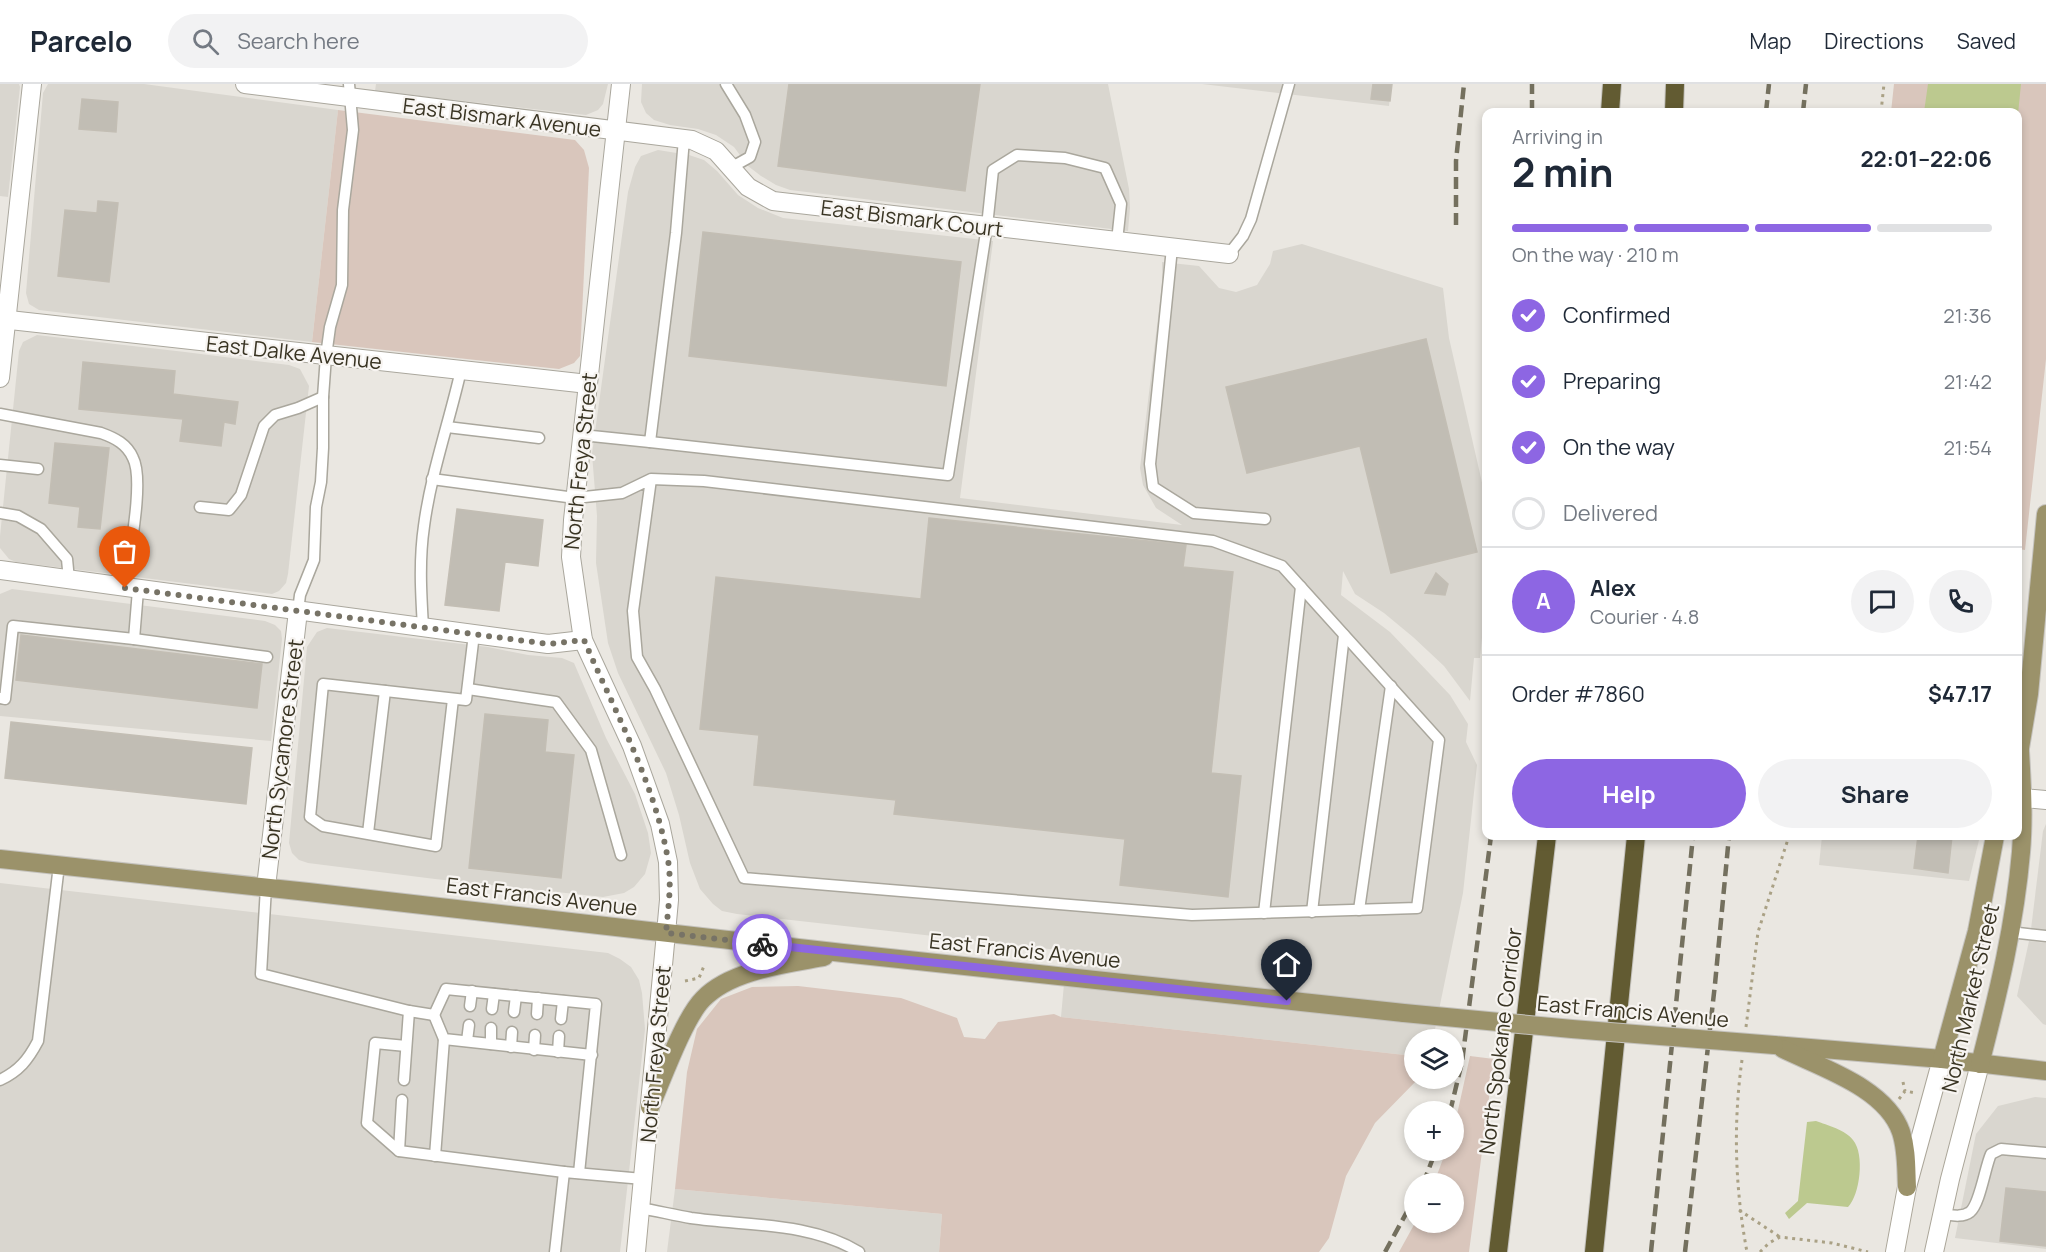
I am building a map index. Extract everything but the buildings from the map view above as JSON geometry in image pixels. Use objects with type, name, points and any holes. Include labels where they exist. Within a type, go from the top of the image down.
[{"type":"highway","points":[[1610,108],[1612,84]]},
{"type":"highway","points":[[1674,108],[1675,84]]},
{"type":"highway","name":"North Spokane Corridor","points":[[1498,1252],[1547,840]]},
{"type":"highway","points":[[1594,1252],[1636,840]]},
{"type":"main road","name":"North Market Street","points":[[2022,709],[2046,514]]},
{"type":"main road","name":"North Market Street","points":[[1942,1059],[1977,931],[1994,840]]},
{"type":"main road","name":"North Market Street","points":[[1980,1064],[2010,932],[2021,840]]},
{"type":"main road","name":"East Francis Avenue","points":[[0,859],[1404,1013],[1942,1059],[2046,1071]]},
{"type":"main road","points":[[650,1107],[692,1015],[702,999],[728,981],[756,972],[843,953]]},
{"type":"main road","points":[[1774,1045],[1861,1087],[1886,1108],[1901,1132],[1907,1187]]},
{"type":"street","points":[[0,378],[3,320],[32,84]]},
{"type":"street","name":"East Bismark Avenue","points":[[245,84],[350,91],[616,131]]},
{"type":"street","name":"North Freya Street","points":[[621,84],[575,498],[571,557],[584,640],[632,747],[660,824],[668,862],[669,900],[636,1252]]},
{"type":"street","name":"East Bismark Court","points":[[616,131],[692,140],[716,151],[748,188],[773,201],[1228,254]]},
{"type":"street","name":"East Dalke Avenue","points":[[3,320],[588,384]]},
{"type":"street","points":[[0,570],[548,644],[584,640]]},
{"type":"street","name":"North Sycamore Street","points":[[266,887],[298,611]]},
{"type":"street","points":[[2022,798],[2046,800]]},
{"type":"street","name":"North Market Street","points":[[1895,1252],[1907,1187],[1942,1059]]},
{"type":"street","name":"North Market Street","points":[[1934,1252],[1980,1064]]},
{"type":"lane","points":[[726,84],[745,115],[755,142],[750,157],[732,168]]},
{"type":"lane","points":[[1228,254],[1243,236],[1251,219],[1289,84]]},
{"type":"lane","points":[[298,611],[300,595],[314,560],[316,507],[321,482],[323,397],[327,356],[330,327],[342,285],[343,210],[352,130],[350,91]]},
{"type":"lane","points":[[650,441],[676,233],[684,139]]},
{"type":"lane","points":[[582,435],[948,475],[987,226],[993,170],[1017,155],[1065,158],[1105,168],[1120,204],[1117,241]]},
{"type":"lane","points":[[1172,248],[1150,464],[1153,487],[1194,513],[1265,519]]},
{"type":"lane","points":[[423,627],[420,568],[423,528],[432,479],[461,370]]},
{"type":"lane","points":[[200,507],[230,510],[241,495],[264,426],[275,415],[323,397]]},
{"type":"lane","points":[[0,414],[101,433],[115,438],[126,447],[135,460],[137,479],[132,589],[134,639]]},
{"type":"lane","points":[[447,427],[539,438]]},
{"type":"lane","points":[[0,465],[38,469]]},
{"type":"lane","points":[[432,479],[575,498],[622,493],[651,479],[704,481],[1213,541],[1282,566],[1440,740],[1417,908],[1192,915],[744,878],[656,689],[637,657],[633,611],[651,479]]},
{"type":"lane","points":[[0,513],[18,516],[41,529],[67,559],[69,580]]},
{"type":"lane","points":[[1264,913],[1301,587]]},
{"type":"lane","points":[[0,698],[5,699],[13,626],[267,657]]},
{"type":"lane","points":[[453,699],[436,846],[323,826],[310,817],[323,684],[466,700],[474,634]]},
{"type":"lane","points":[[1312,912],[1344,635]]},
{"type":"lane","points":[[1359,910],[1390,686]]},
{"type":"lane","points":[[468,689],[556,702],[591,750],[621,855]]},
{"type":"lane","points":[[368,833],[385,691]]},
{"type":"lane","points":[[0,1080],[15,1073],[30,1057],[38,1041],[58,865]]},
{"type":"lane","points":[[266,887],[261,974],[409,1011],[434,1015]]},
{"type":"lane","points":[[2010,932],[2046,936]]},
{"type":"lane","points":[[435,1156],[444,1039],[434,1015],[446,989],[596,1004],[579,1173]]},
{"type":"lane","points":[[470,1006],[472,992]]},
{"type":"lane","points":[[492,1009],[494,994]]},
{"type":"lane","points":[[514,1012],[516,996]]},
{"type":"lane","points":[[537,1014],[538,998]]},
{"type":"lane","points":[[561,1019],[563,1001]]},
{"type":"lane","points":[[404,1080],[409,1011]]},
{"type":"lane","points":[[467,1041],[469,1025]]},
{"type":"lane","points":[[490,1044],[491,1028]]},
{"type":"lane","points":[[511,1047],[512,1032]]},
{"type":"lane","points":[[534,1050],[535,1035]]},
{"type":"lane","points":[[558,1052],[560,1036]]},
{"type":"lane","points":[[444,1039],[592,1055]]},
{"type":"lane","points":[[406,1046],[375,1043],[367,1123],[399,1151],[564,1172],[643,1179]]},
{"type":"lane","points":[[399,1151],[402,1100]]},
{"type":"lane","points":[[1942,1214],[1956,1216],[1969,1212],[1975,1205],[1991,1154],[2001,1149],[2046,1153]]},
{"type":"lane","points":[[555,1252],[564,1172]]},
{"type":"lane","points":[[640,1208],[691,1218],[771,1225],[838,1240],[859,1252]]},
{"type":"path","points":[[1881,108],[1884,84]]},
{"type":"path","points":[[685,981],[699,978],[704,966]]},
{"type":"path","points":[[1896,1103],[1905,1091],[1903,1082]]},
{"type":"path","points":[[1905,1091],[1921,1093]]},
{"type":"path","points":[[1739,1210],[1780,1237],[1832,1243],[1868,1252]]},
{"type":"path","points":[[1760,1252],[1780,1237]]},
{"type":"shaded area","points":[[0,84],[19,84],[20,87],[8,197],[0,196]]},
{"type":"shaded area","points":[[48,84],[144,84],[338,110],[312,342],[39,310],[29,304],[26,293],[43,93]]},
{"type":"shaded area","points":[[376,84],[608,84],[603,104],[598,110],[586,115],[375,91]]},
{"type":"shaded area","points":[[642,84],[1108,84],[1129,189],[1128,231],[790,190],[761,176],[748,166],[734,147],[716,135],[654,120],[646,113],[641,102]]},
{"type":"shaded area","points":[[1202,84],[1391,84],[1389,106]]},
{"type":"shaded area","points":[[1894,84],[2046,84],[2046,359],[2025,550],[2022,550],[2022,108],[1891,108]]},
{"type":"shaded area","points":[[1928,84],[2021,84],[2019,108],[1925,108]]},
{"type":"shaded area","points":[[338,110],[575,140],[584,150],[589,168],[580,356],[574,363],[559,369],[312,342]]},
{"type":"shaded area","points":[[658,150],[689,155],[704,160],[738,195],[758,208],[783,218],[993,241],[960,498],[1182,525],[1156,508],[1143,485],[1140,468],[1162,284],[1162,262],[1199,266],[1219,288],[1236,292],[1257,285],[1270,264],[1273,251],[1302,244],[1443,288],[1449,338],[1482,482],[1482,638],[1480,658],[1474,658],[1470,701],[1444,666],[1413,637],[1384,613],[1355,594],[1343,571],[1341,595],[1390,632],[1450,695],[1468,724],[1466,742],[1477,765],[1463,893],[1435,1029],[1404,1029],[1404,1055],[1061,1017],[1067,951],[737,914],[722,911],[713,904],[700,889],[690,863],[666,773],[618,673],[608,643],[596,563],[597,516],[592,454],[628,192],[635,167],[641,156]]},
{"type":"shaded area","points":[[37,335],[289,365],[300,369],[309,386],[288,574],[286,583],[279,591],[272,594],[16,562],[9,559],[0,548],[0,536],[19,351],[23,342]]},
{"type":"shaded area","points":[[12,589],[265,621],[275,625],[281,631],[282,639],[271,741],[0,716],[0,594]]},
{"type":"shaded area","points":[[327,628],[488,647],[528,655],[562,658],[574,663],[606,738],[635,794],[648,833],[651,853],[645,874],[634,887],[624,893],[603,897],[435,879],[299,860],[292,853],[289,843],[307,647],[317,632]]},
{"type":"shaded area","points":[[2046,824],[2046,930],[2031,929],[2043,831]]},
{"type":"shaded area","points":[[1822,840],[1979,840],[1969,881],[1819,865]]},
{"type":"shaded area","points":[[0,883],[608,953],[620,959],[631,967],[639,980],[645,1029],[620,1252],[0,1252]]},
{"type":"shaded area","points":[[2029,941],[2046,943],[2046,1025],[2017,996]]},
{"type":"shaded area","points":[[798,986],[901,998],[957,1018],[964,1037],[985,1039],[998,1022],[1054,1014],[1061,1017],[1404,1055],[1404,1089],[1408,1089],[1375,1123],[1346,1176],[1329,1238],[1319,1252],[939,1252],[942,1214],[675,1189],[687,1072],[697,1029],[721,999],[752,987]]},
{"type":"shaded area","points":[[1470,1056],[1494,1059],[1469,1252],[1399,1252],[1409,1233],[1464,1233],[1464,1173],[1438,1173],[1442,1161],[1464,1161],[1464,1101],[1460,1101]]},
{"type":"shaded area","points":[[2035,1097],[2046,1098],[2046,1249],[1955,1238],[1976,1134],[1998,1106]]},
{"type":"shaded area","points":[[1816,1121],[1846,1133],[1857,1146],[1860,1164],[1856,1193],[1848,1207],[1807,1203],[1789,1219],[1785,1213],[1798,1201],[1807,1122]]},
{"type":"shaded area","points":[[675,1189],[942,1214],[939,1252],[667,1252]]},
{"type":"railway","points":[[1456,225],[1456,161],[1464,84]]},
{"type":"railway","points":[[1532,84],[1532,108]]},
{"type":"railway","points":[[1766,108],[1769,84]]},
{"type":"railway","points":[[1803,108],[1806,84]]},
{"type":"railway","points":[[1453,1101],[1462,1062],[1490,840]]},
{"type":"railway","points":[[1651,1252],[1693,840]]},
{"type":"railway","points":[[1685,1252],[1729,840]]},
{"type":"railway","points":[[1427,1173],[1432,1161]]},
{"type":"railway","points":[[1385,1252],[1404,1217]]},
{"type":"way so far","points":[[125,588],[548,644],[584,640],[632,747],[660,824],[668,862],[669,900],[666,933],[762,944]]},
{"type":"route","points":[[762,944],[1287,1001]]}]
